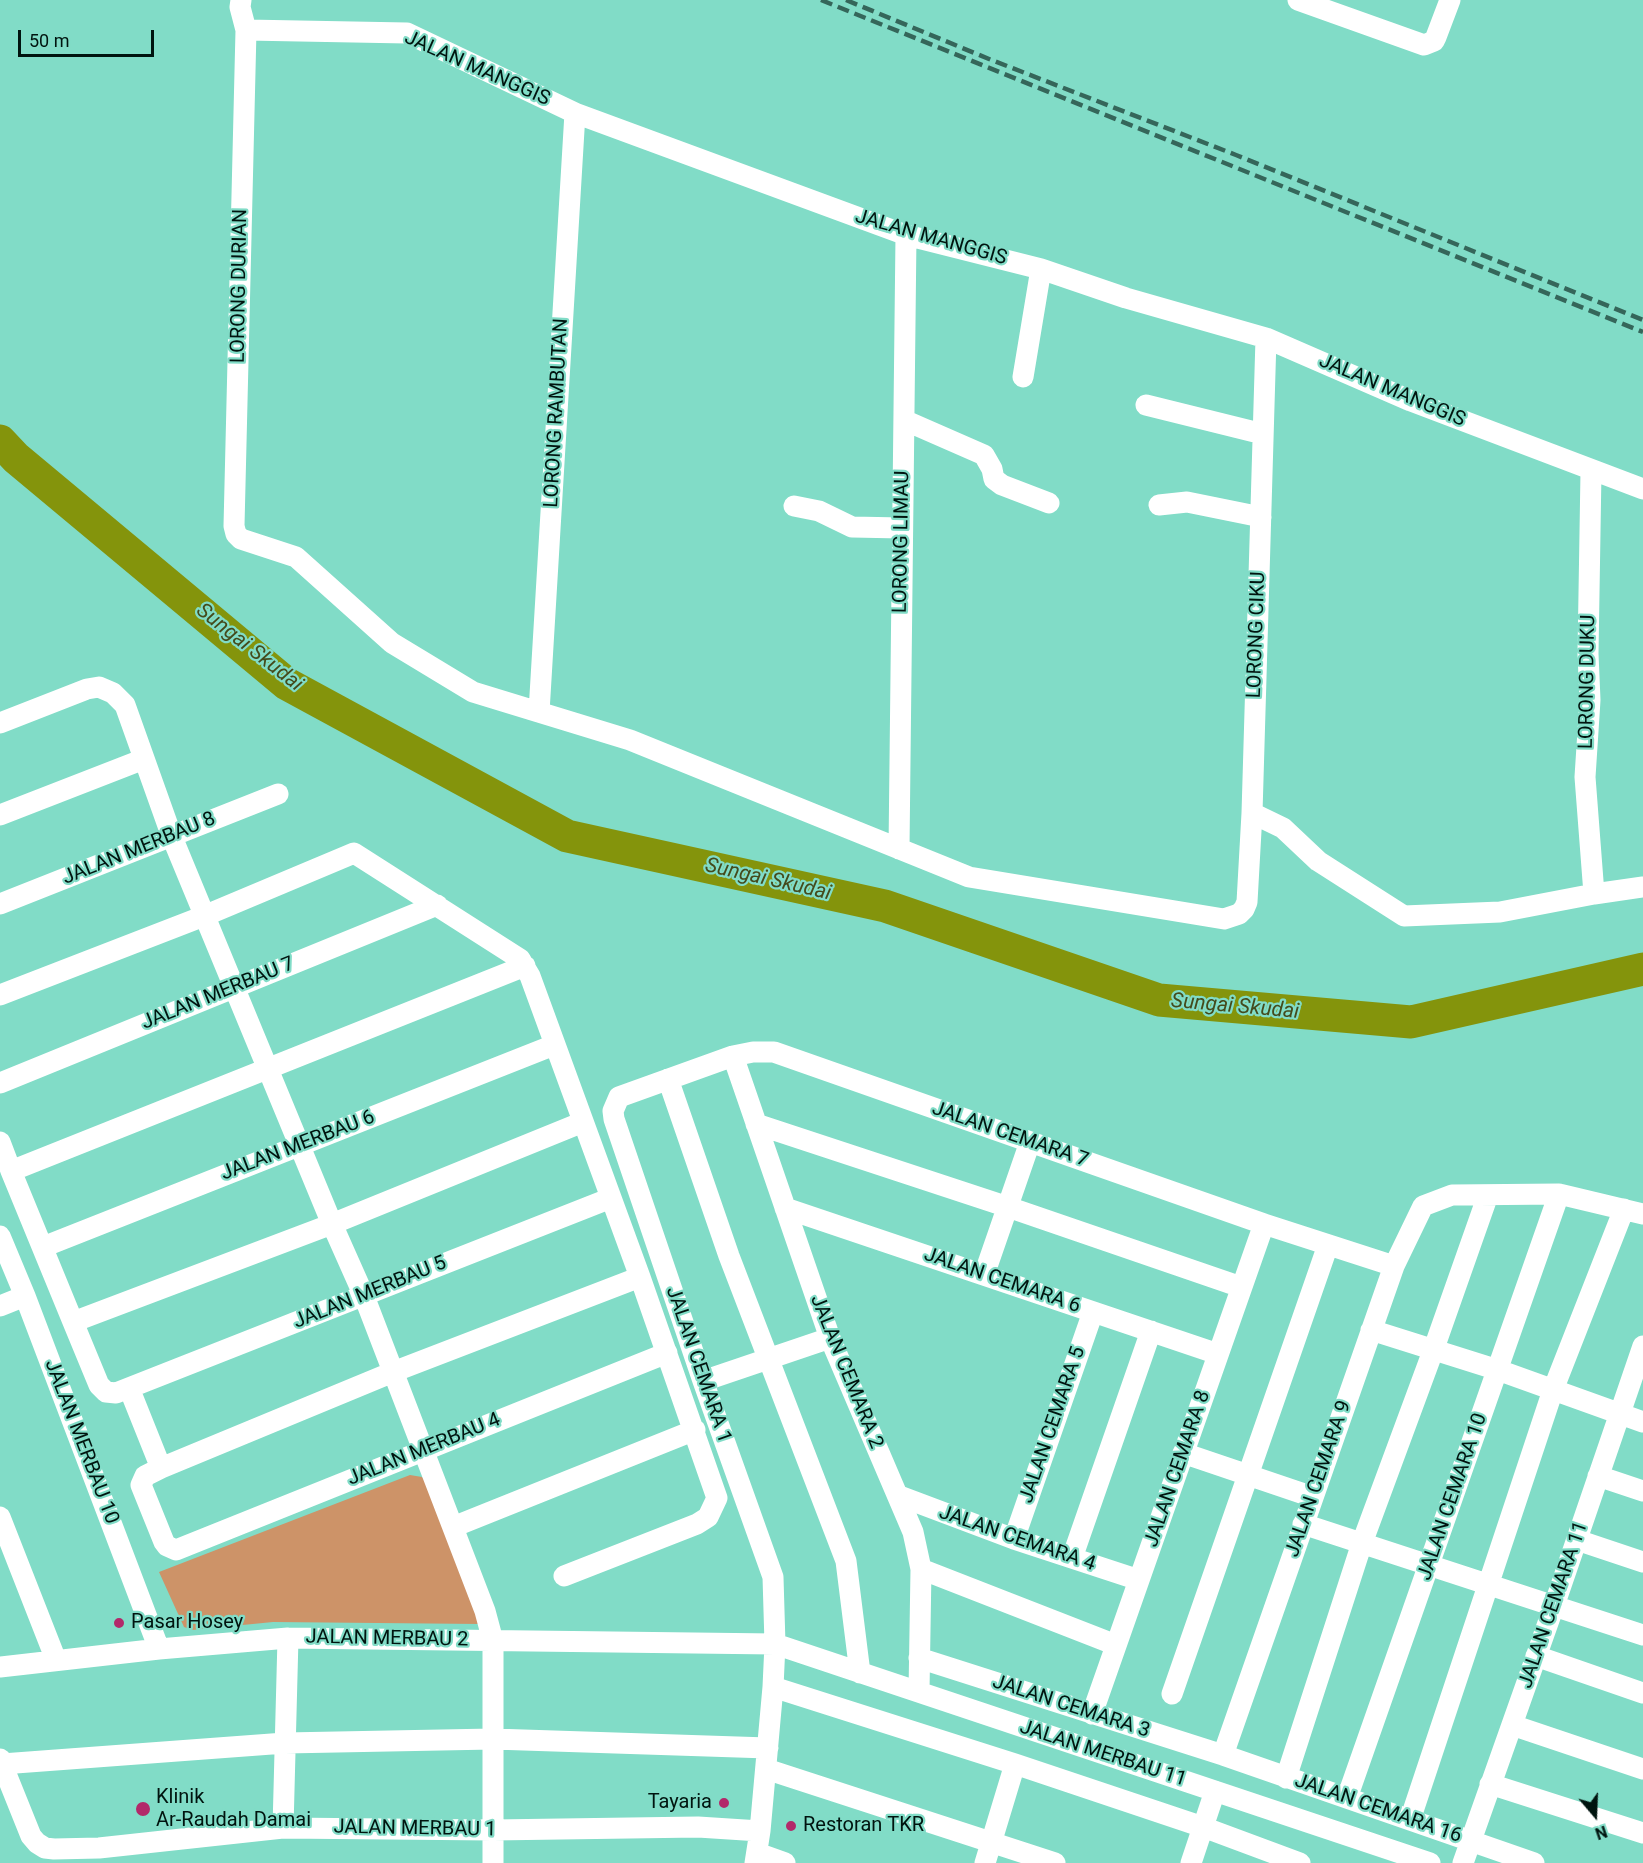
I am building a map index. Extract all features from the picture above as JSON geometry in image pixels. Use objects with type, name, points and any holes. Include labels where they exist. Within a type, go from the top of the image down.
[{"type":"street","points":[[241,0],[246,30]]},
{"type":"street","points":[[1298,0],[1321,5],[1424,45],[1434,41],[1450,0]]},
{"type":"street","name":"JALAN MANGGIS","points":[[246,30],[408,33],[574,113],[906,235],[1041,269],[1126,298],[1266,338],[1411,401],[1643,489]]},
{"type":"street","name":"LORONG DURIAN","points":[[246,30],[234,526],[241,539],[296,556],[392,643],[473,692],[538,712]]},
{"type":"street","name":"LORONG RAMBUTAN","points":[[538,712],[574,113]]},
{"type":"street","name":"LORONG LIMAU","points":[[899,849],[906,235]]},
{"type":"street","points":[[1023,377],[1041,269]]},
{"type":"street","name":"LORONG CIKU","points":[[899,849],[969,877],[1224,918],[1239,914],[1247,902],[1252,813],[1266,338]]},
{"type":"street","points":[[1146,405],[1263,434]]},
{"type":"street","points":[[904,420],[984,455],[992,469],[994,479],[1002,485],[1049,502]]},
{"type":"street","name":"LORONG DUKU","points":[[1591,471],[1588,654],[1590,700],[1585,777],[1594,894]]},
{"type":"street","points":[[1159,505],[1187,502],[1261,518]]},
{"type":"street","points":[[794,506],[819,511],[852,527],[902,528]]},
{"type":"street","points":[[0,723],[87,689],[99,687],[113,693],[125,705],[172,837],[363,1296],[485,1611],[493,1641],[493,1863]]},
{"type":"street","points":[[538,712],[630,740],[899,849]]},
{"type":"street","points":[[0,815],[144,759]]},
{"type":"street","name":"JALAN MERBAU 8","points":[[0,904],[278,794]]},
{"type":"street","points":[[1252,813],[1283,828],[1318,861],[1404,916],[1500,912],[1643,887]]},
{"type":"street","points":[[0,995],[204,916],[354,853],[520,959],[525,966],[640,1277],[717,1498],[708,1517],[698,1524],[564,1576]]},
{"type":"street","name":"JALAN MERBAU 7","points":[[0,1083],[436,905]]},
{"type":"street","points":[[11,1171],[525,966]]},
{"type":"street","name":"JALAN MERBAU 6","points":[[42,1247],[554,1045]]},
{"type":"street","name":"JALAN CEMARA 7","points":[[626,1094],[733,1056],[753,1052],[774,1052],[1264,1224],[1394,1266]]},
{"type":"street","name":"JALAN CEMARA 2","points":[[733,1056],[830,1338],[913,1532],[921,1569],[919,1692]]},
{"type":"street","points":[[668,1079],[729,1256],[846,1561],[860,1673]]},
{"type":"street","name":"JALAN CEMARA 1","points":[[626,1094],[619,1097],[615,1104],[614,1119],[772,1576],[775,1644],[773,1687],[756,1858]]},
{"type":"street","points":[[73,1322],[332,1224],[583,1122]]},
{"type":"street","points":[[756,1124],[1241,1287]]},
{"type":"street","points":[[0,1142],[102,1389],[111,1394],[129,1388],[161,1468],[393,1372],[640,1277]]},
{"type":"street","points":[[984,1275],[1030,1142]]},
{"type":"street","points":[[1286,1778],[1362,1543],[1488,1195],[1559,1194],[1633,1211],[1553,1390],[1410,1820]]},
{"type":"street","name":"JALAN CEMARA 10","points":[[1347,1798],[1559,1194]]},
{"type":"street","name":"JALAN CEMARA 9","points":[[1223,1755],[1394,1266],[1423,1206],[1452,1195],[1488,1195]]},
{"type":"street","name":"JALAN MERBAU 5","points":[[129,1388],[611,1198]]},
{"type":"street","name":"JALAN CEMARA 6","points":[[785,1208],[1218,1354]]},
{"type":"street","name":"JALAN CEMARA 8","points":[[1092,1714],[1264,1224]]},
{"type":"street","name":"JALAN MERBAU 10","points":[[0,1236],[159,1648]]},
{"type":"street","points":[[1172,1694],[1328,1245]]},
{"type":"street","points":[[0,1306],[25,1296]]},
{"type":"street","name":"JALAN CEMARA 5","points":[[1014,1539],[1093,1312]]},
{"type":"street","points":[[1371,1330],[1498,1370],[1643,1422]]},
{"type":"street","points":[[1072,1558],[1151,1331]]},
{"type":"street","points":[[703,1381],[830,1338]]},
{"type":"street","name":"JALAN CEMARA 11","points":[[1463,1863],[1642,1352]]},
{"type":"street","name":"JALAN MERBAU 4","points":[[161,1468],[145,1476],[141,1485],[142,1491],[166,1546],[176,1550],[181,1549],[667,1353]]},
{"type":"street","points":[[453,1527],[694,1430]]},
{"type":"street","points":[[1183,1453],[1313,1497]]},
{"type":"street","points":[[1598,1476],[1643,1491]]},
{"type":"street","name":"JALAN CEMARA 4","points":[[897,1495],[1014,1539],[1139,1580]]},
{"type":"street","points":[[0,1517],[56,1660]]},
{"type":"street","points":[[1303,1524],[1643,1635]]},
{"type":"street","points":[[1577,1540],[1643,1562]]},
{"type":"street","points":[[921,1569],[1116,1645]]},
{"type":"street","points":[[283,1828],[288,1638]]},
{"type":"street","name":"JALAN MERBAU 2","points":[[0,1667],[159,1648],[288,1638],[775,1644]]},
{"type":"street","name":"JALAN MERBAU 11","points":[[775,1644],[1215,1791],[1416,1861]]},
{"type":"street","points":[[1536,1656],[1643,1693]]},
{"type":"street","name":"JALAN CEMARA 3","points":[[919,1658],[1223,1755]]},
{"type":"street","points":[[773,1687],[1203,1827],[1288,1861]]},
{"type":"street","points":[[1512,1725],[1643,1769]]},
{"type":"street","points":[[1,1761],[285,1743],[493,1739],[768,1748]]},
{"type":"street","name":"JALAN CEMARA 16","points":[[1223,1755],[1534,1863]]},
{"type":"street","name":"JALAN MERBAU 1","points":[[1,1761],[32,1836],[45,1848],[54,1849],[99,1848],[283,1828],[493,1830],[698,1827],[760,1831]]},
{"type":"street","points":[[985,1863],[1015,1764]]},
{"type":"street","points":[[766,1769],[1055,1863]]},
{"type":"street","points":[[1490,1784],[1643,1833]]},
{"type":"street","points":[[1191,1863],[1215,1791]]},
{"type":"street","points":[[83,1863],[99,1848]]},
{"type":"street","points":[[756,1858],[785,1863]]},
{"type":"shaded area","points":[[410,1475],[422,1477],[429,1484],[481,1624],[273,1622],[192,1630],[184,1627],[159,1572]]},
{"type":"waterway","name":"Sungai Skudai","points":[[0,441],[16,458],[287,684],[567,836],[885,906],[1159,1000],[1411,1022],[1643,969]]},
{"type":"railway","points":[[821,0],[1643,332]]},
{"type":"railway","points":[[846,0],[1643,320]]},
{"type":"place","name":"Pasar Hosey","points":[[119,1623]]},
{"type":"place","name":"Tayaria","points":[[724,1803]]},
{"type":"place","name":"Klinik Ar-Raudah Damai","points":[[143,1809]]},
{"type":"place","name":"Restoran TKR","points":[[791,1826]]}]
